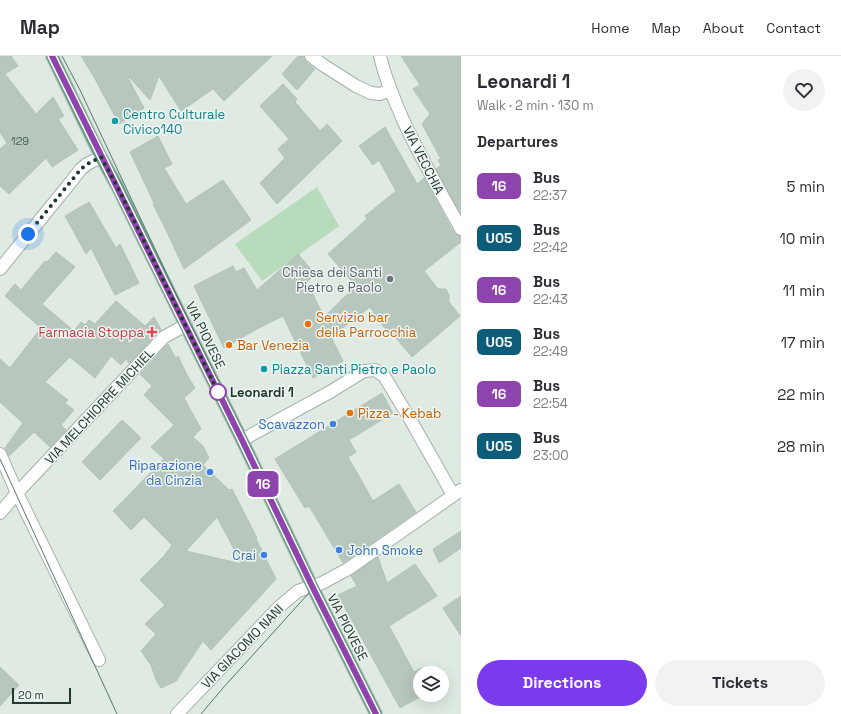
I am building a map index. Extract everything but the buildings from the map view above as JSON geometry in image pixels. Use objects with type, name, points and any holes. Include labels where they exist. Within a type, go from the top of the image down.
[{"type":"main road","name":"VIA PIOVESE","points":[[52,56],[186,325],[312,586],[376,714]]},
{"type":"street","points":[[311,56],[356,86],[371,93],[380,94],[390,90]]},
{"type":"street","name":"VIA VECCHIA","points":[[380,56],[390,90],[423,161],[461,229]]},
{"type":"street","points":[[0,269],[81,169],[87,164],[101,157]]},
{"type":"street","name":"VIA MELCHIORRE MICHIEL","points":[[0,513],[164,337],[186,325]]},
{"type":"street","points":[[242,440],[330,392],[364,371],[375,370],[384,376],[457,493]]},
{"type":"street","points":[[0,454],[17,493],[99,660]]},
{"type":"street","name":"VIA GIACOMO NANI","points":[[177,714],[279,607],[298,591],[322,583],[348,569],[457,493]]},
{"type":"green space","points":[[317,187],[339,226],[262,281],[235,244]]},
{"type":"tram line","points":[[62,56],[80,90],[186,315],[312,576],[312,586],[308,594],[201,714]]},
{"type":"tram line","points":[[0,459],[117,714]]},
{"type":"bus line","name":"16","points":[[52,56],[186,325],[312,586],[376,714]]},
{"type":"place","name":"Centro Culturale Civico140","points":[[115,121]]},
{"type":"place","name":"Chiesa dei Santi Pietro e Paolo","points":[[390,279]]},
{"type":"place","name":"Servizio bar della Parrocchia","points":[[308,324]]},
{"type":"place","name":"Farmacia Stoppa","points":[[152,332]]},
{"type":"place","name":"Bar Venezia","points":[[229,345]]},
{"type":"place","name":"Piazza Santi Pietro e Paolo","points":[[264,369]]},
{"type":"place","name":"Leonardi 1","points":[[218,392]]},
{"type":"place","name":"Pizza - Kebab","points":[[350,413]]},
{"type":"place","name":"Scavazzon","points":[[333,424]]},
{"type":"place","name":"Riparazione da Cinzia","points":[[210,472]]},
{"type":"place","name":"John Smoke","points":[[339,550]]},
{"type":"place","name":"Crai","points":[[264,555]]},
{"type":"route","points":[[28,234],[81,169],[87,164],[101,157],[117,186],[221,398],[218,392]]}]
